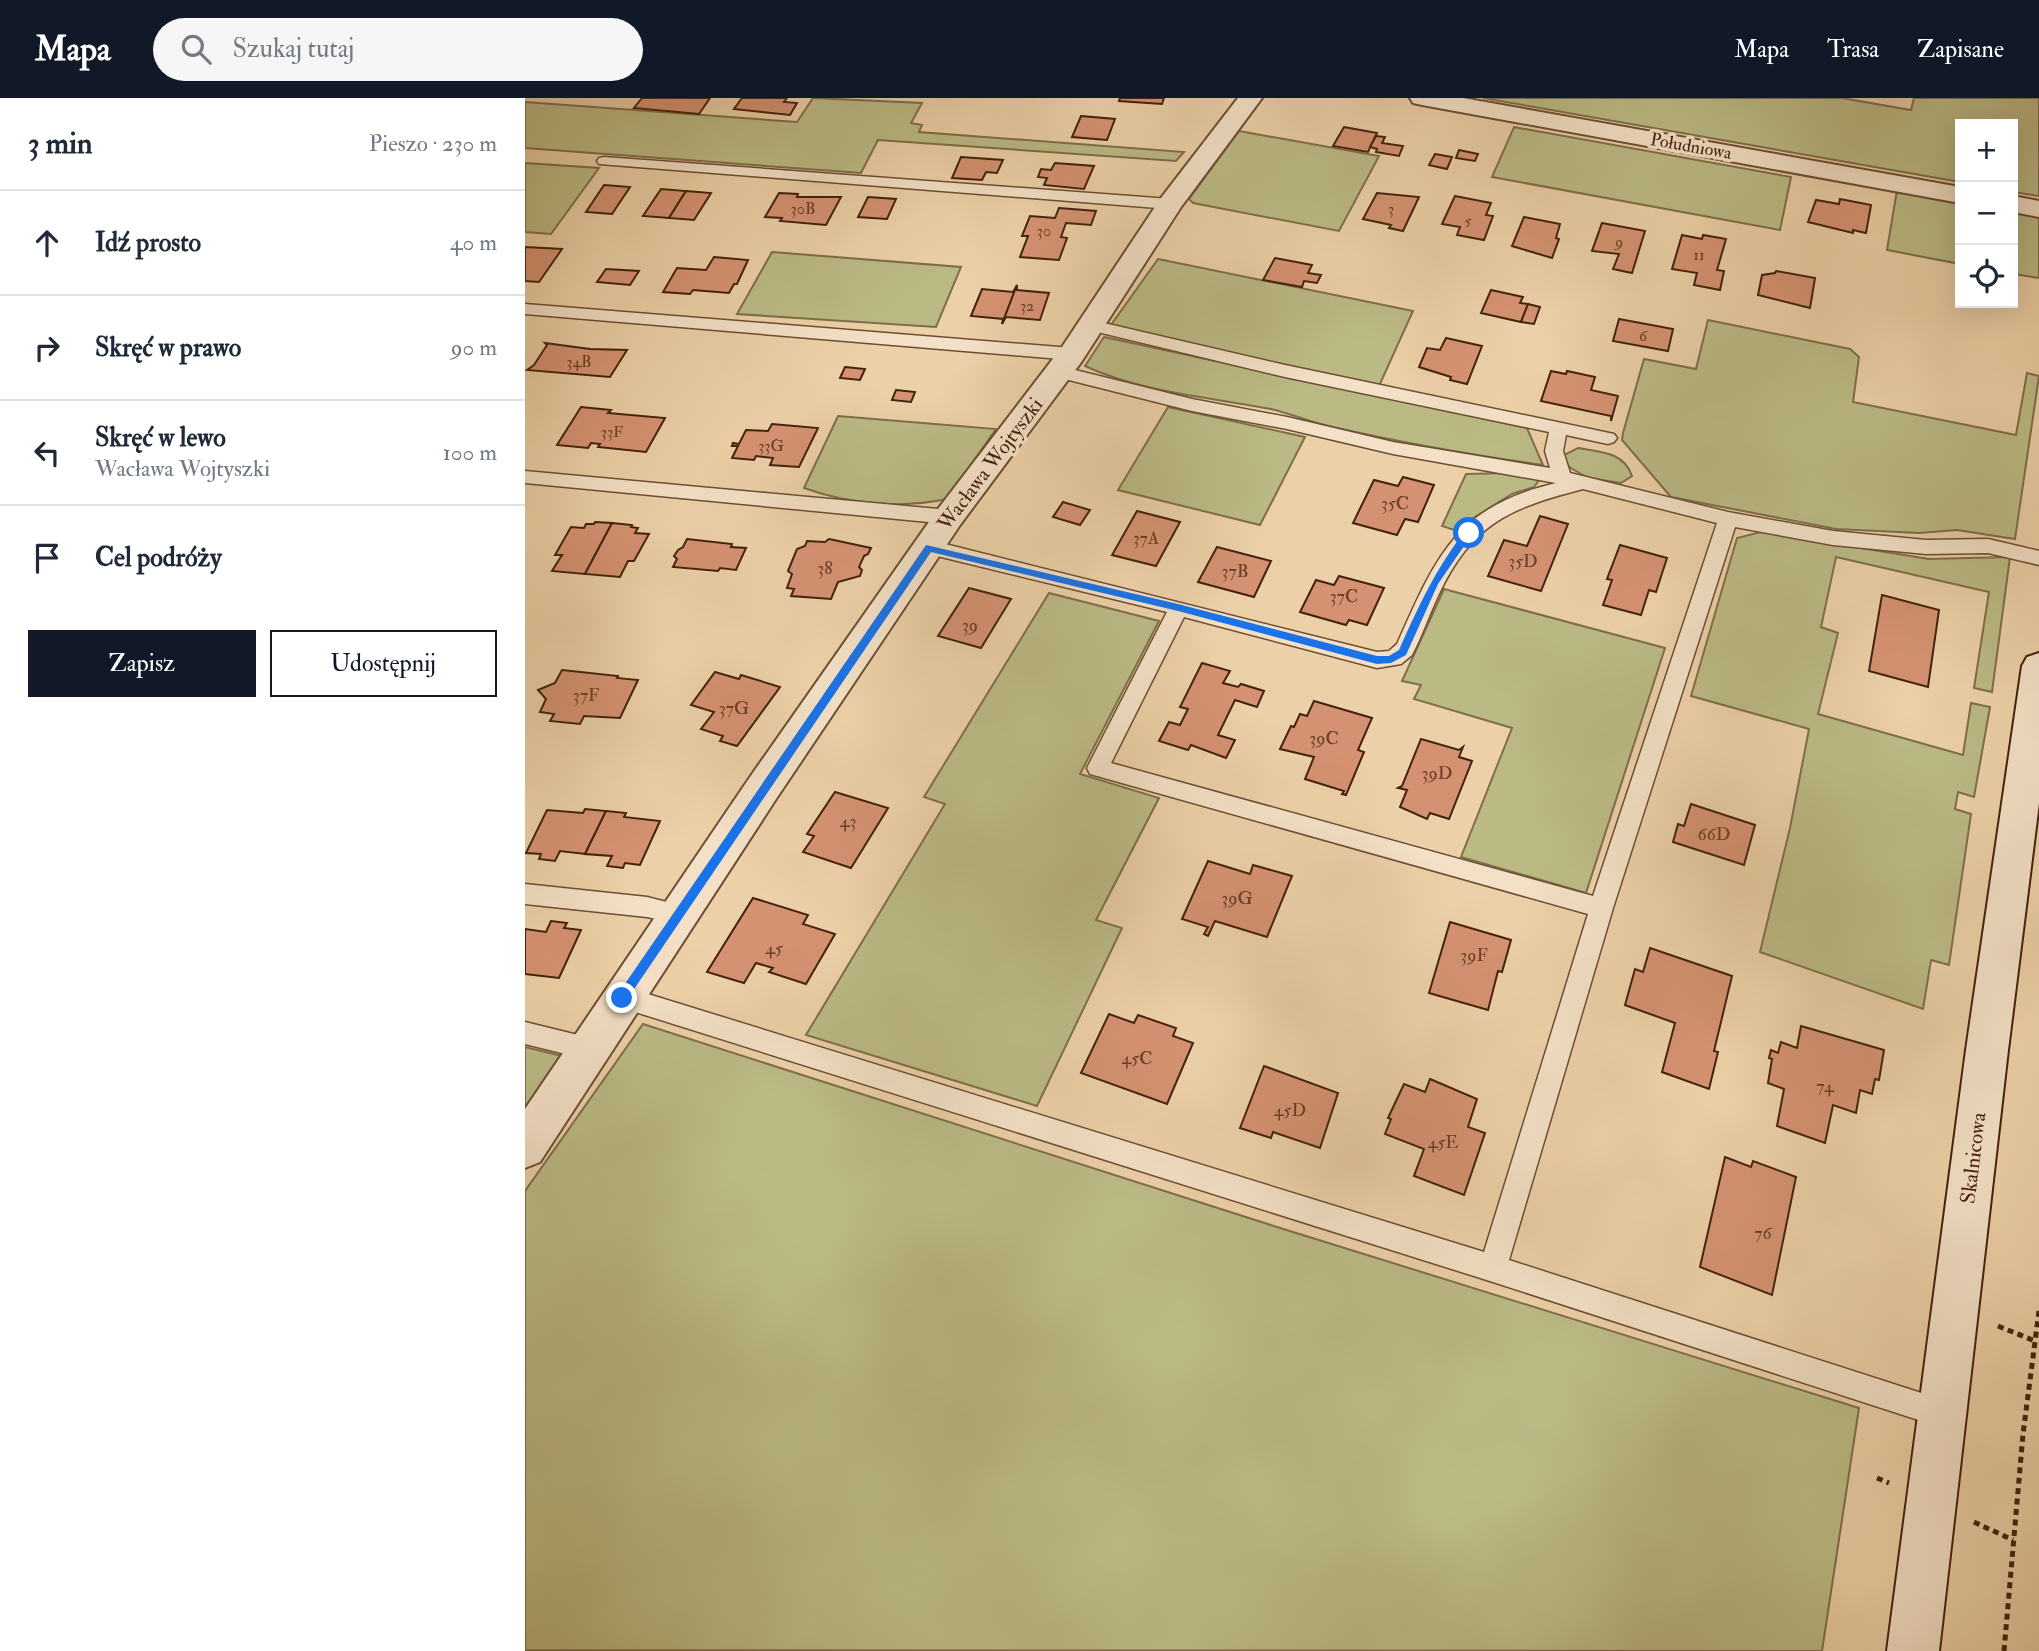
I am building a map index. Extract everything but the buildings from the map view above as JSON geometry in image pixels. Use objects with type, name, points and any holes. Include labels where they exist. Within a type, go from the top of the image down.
[{"type":"street","name":"Wacława Wojtyszki","points":[[525,1147],[678,914],[949,517],[1065,363],[1170,204],[1249,98]]},
{"type":"street","name":"Południowa","points":[[1422,98],[1955,194]]},
{"type":"street","points":[[2018,205],[2039,209]]},
{"type":"street","name":"Skalnicowa","points":[[1913,1651],[1940,1413],[2039,666]]},
{"type":"lane","points":[[604,161],[1170,204]]},
{"type":"lane","points":[[525,309],[1065,363],[1192,405],[1287,423],[1394,448],[1531,470],[1728,519],[1833,538],[1926,547],[1988,546],[2039,558]]},
{"type":"lane","points":[[1091,325],[1272,368],[1608,438]]},
{"type":"lane","points":[[1559,428],[1554,451],[1562,477]]},
{"type":"lane","points":[[525,477],[949,517]]},
{"type":"lane","points":[[929,548],[1178,608],[1377,660],[1391,660],[1402,653],[1433,584],[1469,533],[1497,512],[1526,499],[1556,488],[1583,483]]},
{"type":"lane","points":[[1493,1268],[1601,908],[1728,519]]},
{"type":"lane","points":[[1178,608],[1098,768],[1601,908]]},
{"type":"lane","points":[[525,894],[647,907],[678,914]]},
{"type":"lane","points":[[622,998],[1493,1268],[1940,1413]]},
{"type":"lane","points":[[525,1033],[590,1049]]},
{"type":"path","points":[[2004,1651],[2022,1434],[2039,1311]]},
{"type":"shaded area","points":[[813,98],[922,103],[911,123],[922,125],[919,132],[1184,152],[1176,161],[878,140],[861,173],[525,148],[525,102],[797,122]]},
{"type":"shaded area","points":[[1483,98],[1842,98],[1911,110],[1914,98],[2039,98],[2039,196],[2018,193],[2018,119],[1955,119],[1955,181]]},
{"type":"shaded area","points":[[1514,127],[1791,177],[1780,230],[1492,177]]},
{"type":"shaded area","points":[[1239,131],[1379,156],[1339,231],[1193,203],[1189,199]]},
{"type":"shaded area","points":[[525,163],[599,168],[551,234],[525,232]]},
{"type":"shaded area","points":[[1897,190],[1955,201],[1955,263],[1887,250]]},
{"type":"shaded area","points":[[2018,212],[2039,216],[2039,278],[2018,275]]},
{"type":"shaded area","points":[[772,252],[961,267],[936,327],[737,314]]},
{"type":"shaded area","points":[[1158,259],[1413,311],[1379,386],[1217,352],[1111,325]]},
{"type":"shaded area","points":[[1708,320],[1850,349],[1859,357],[1853,402],[2016,435],[2027,373],[2039,376],[2015,539],[1957,530],[1919,533],[1836,529],[1671,497],[1622,440],[1623,433],[1644,359],[1696,369]]},
{"type":"shaded area","points":[[1104,337],[1527,428],[1543,465],[1385,438],[1325,425],[1271,409],[1130,382],[1085,366]]},
{"type":"shaded area","points":[[1168,407],[1305,437],[1260,525],[1118,490]]},
{"type":"shaded area","points":[[838,416],[996,429],[947,499],[911,504],[875,503],[839,498],[804,488]]},
{"type":"shaded area","points":[[1578,448],[1611,454],[1623,462],[1632,476],[1621,483],[1588,478],[1564,464],[1564,455]]},
{"type":"shaded area","points":[[1508,473],[1540,479],[1534,487],[1512,494],[1454,530],[1442,526],[1466,474]]},
{"type":"shaded area","points":[[1761,532],[1929,559],[2010,557],[1992,692],[1974,688],[1989,592],[1836,557],[1821,627],[1838,633],[1818,714],[1963,755],[1971,703],[1990,707],[1974,797],[1958,792],[1955,809],[1971,814],[1949,965],[1931,960],[1923,1009],[1760,952],[1790,828],[1809,729],[1691,696],[1737,538]]},
{"type":"shaded area","points":[[1444,589],[1665,648],[1586,893],[1461,857],[1512,728],[1414,699],[1421,685],[1402,681]]},
{"type":"shaded area","points":[[1049,593],[1159,621],[1080,774],[1159,798],[1096,920],[1122,928],[1037,1106],[806,1035],[945,804],[924,797]]},
{"type":"shaded area","points":[[643,1024],[1277,1227],[1859,1408],[1822,1651],[525,1650],[525,1191]]},
{"type":"shaded area","points":[[525,1047],[566,1057],[525,1122]]},
{"type":"route","points":[[622,998],[929,548],[1270,631],[1377,660],[1391,660],[1402,653],[1433,584],[1469,533]]}]
